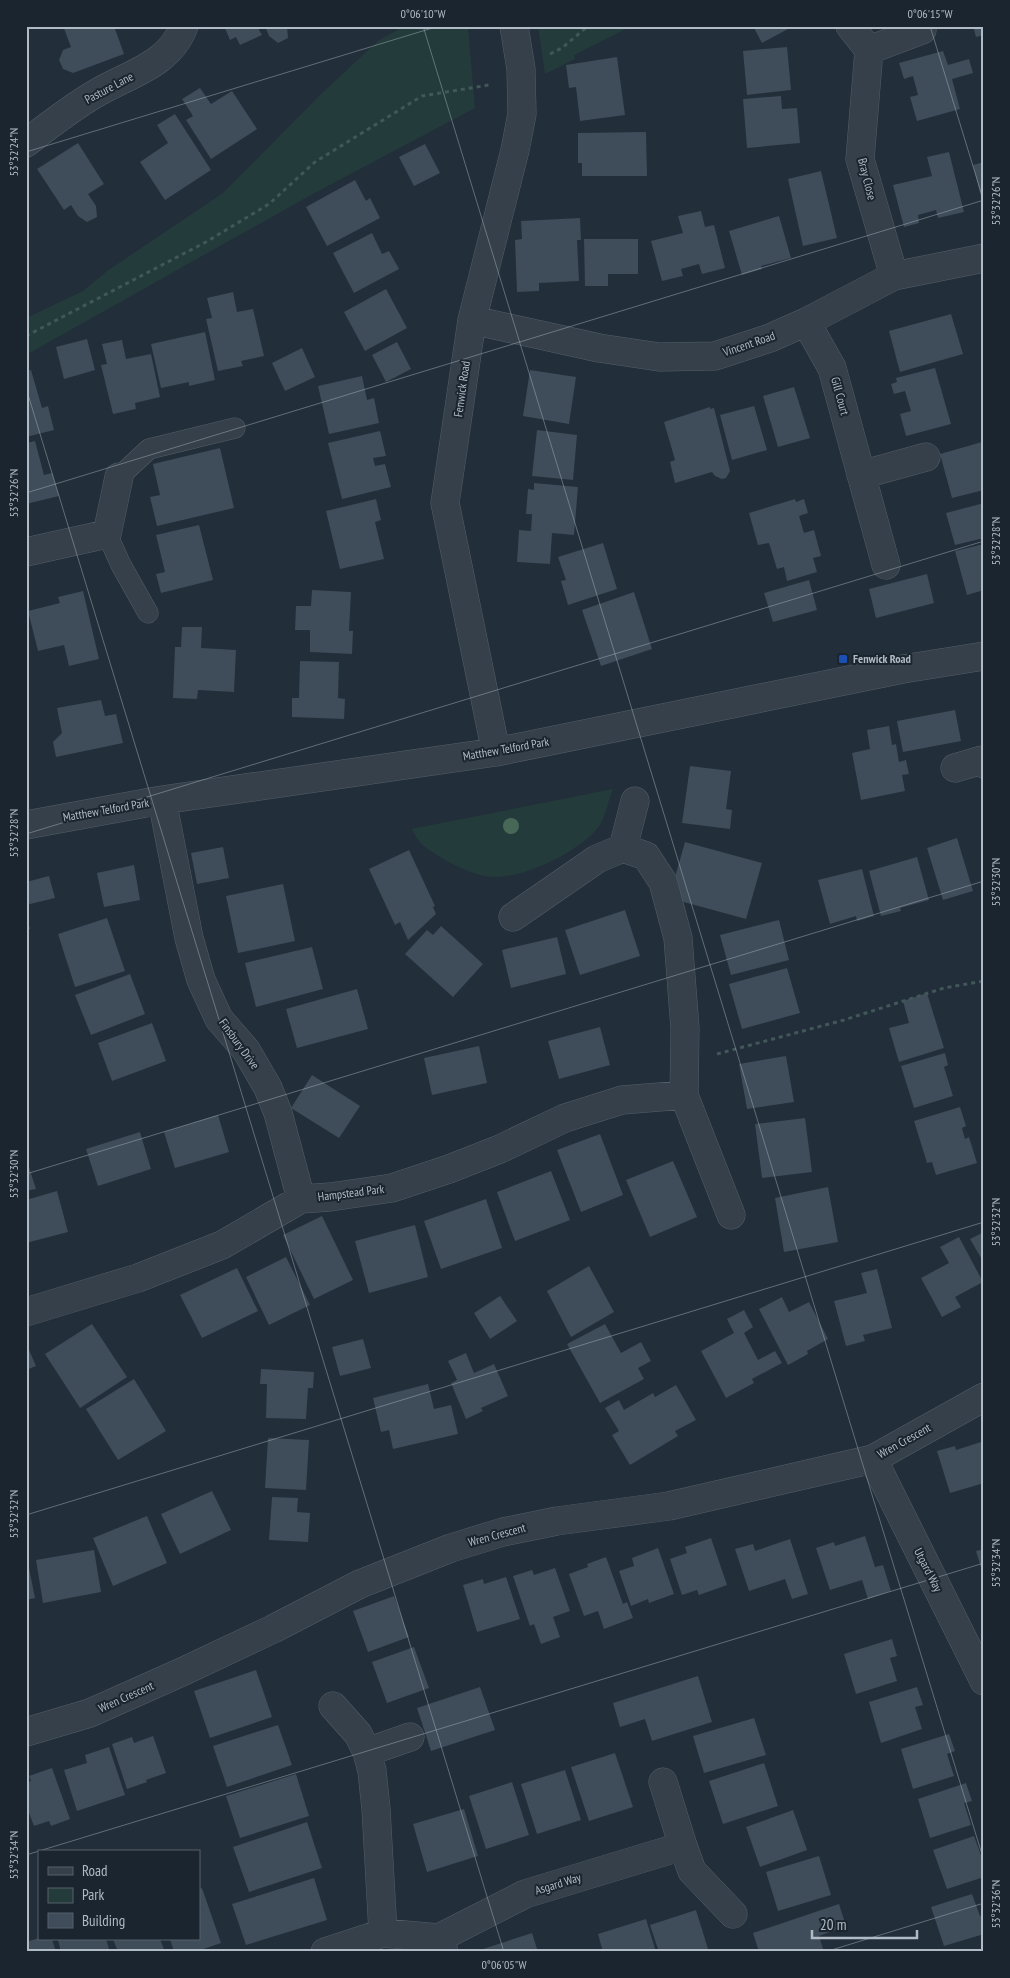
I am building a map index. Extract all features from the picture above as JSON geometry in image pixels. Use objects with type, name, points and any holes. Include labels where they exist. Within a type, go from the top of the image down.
[{"type":"street","name":"Pasture Lane","points":[[26,143],[95,93],[142,71],[159,60],[170,51],[180,38],[184,26]]},
{"type":"street","name":"Fenwick Road","points":[[496,752],[445,503],[472,320],[522,114],[521,69],[514,26]]},
{"type":"street","points":[[850,26],[869,50],[922,30]]},
{"type":"street","name":"Bray Close","points":[[869,50],[860,159],[894,276]]},
{"type":"street","name":"Vincent Road","points":[[472,320],[599,348],[660,357],[715,356],[770,338],[806,322],[894,276],[984,258]]},
{"type":"street","name":"Gill Court","points":[[806,322],[832,368],[886,564]]},
{"type":"street","points":[[862,475],[926,457]]},
{"type":"street","points":[[26,552],[107,534],[119,477]]},
{"type":"street","name":"Matthew Telford Park","points":[[26,825],[162,800],[496,752],[903,669],[984,656]]},
{"type":"street","points":[[955,768],[982,760],[984,764]]},
{"type":"street","name":"Finsbury Drive","points":[[162,800],[189,938],[201,980],[220,1018],[246,1050],[268,1088],[278,1113],[301,1199]]},
{"type":"street","points":[[623,848],[635,801]]},
{"type":"street","points":[[513,917],[597,859],[623,848],[646,856],[663,882],[678,938],[685,1028],[684,1095],[731,1215]]},
{"type":"street","name":"Hampstead Park","points":[[26,1312],[138,1278],[222,1245],[301,1199],[392,1188],[500,1149],[565,1118],[622,1100],[684,1095]]},
{"type":"street","name":"Wren Crescent","points":[[26,1732],[90,1713],[246,1642],[360,1584],[451,1548],[504,1532],[558,1521],[669,1506],[873,1459],[984,1397]]},
{"type":"street","name":"Utgard Way","points":[[873,1459],[984,1681]]},
{"type":"street","points":[[332,1706],[358,1734],[367,1752],[376,1809],[383,1933]]},
{"type":"street","points":[[367,1752],[410,1737]]},
{"type":"street","points":[[664,1782],[692,1871],[733,1914]]},
{"type":"street","name":"Asgard Way","points":[[325,1952],[383,1933],[442,1945],[525,1894],[683,1846]]},
{"type":"lane","points":[[119,477],[149,449],[235,428]]},
{"type":"lane","points":[[107,534],[121,565],[148,613]]},
{"type":"path","points":[[26,336],[206,242],[269,204],[315,162],[422,96],[493,85],[562,48],[588,26]]},
{"type":"path","points":[[710,1056],[844,1020],[944,988],[984,981]]},
{"type":"green space","points":[[405,26],[468,26],[475,108],[309,196],[26,355],[26,318],[83,291],[107,271],[223,193],[322,93],[379,40]]},
{"type":"green space","points":[[538,26],[632,26],[574,55],[575,59],[545,74]]},
{"type":"green space","points":[[613,789],[600,825],[589,837],[551,862],[509,876],[487,876],[457,866],[423,845],[411,829]]},
{"type":"building","points":[[63,26],[114,26],[124,54],[73,73],[63,69],[59,60],[63,50],[71,47]]},
{"type":"building","points":[[224,26],[261,26],[258,28],[262,35],[240,45],[236,37],[230,40]]},
{"type":"building","points":[[265,26],[287,26],[288,38],[278,43],[269,36]]},
{"type":"building","points":[[753,26],[787,26],[788,29],[762,43]]},
{"type":"building","points":[[973,26],[984,26],[984,35],[976,37]]},
{"type":"building","points":[[787,47],[791,90],[747,95],[743,51]]},
{"type":"building","points":[[943,51],[948,65],[969,59],[973,73],[952,79],[960,109],[917,121],[910,97],[918,95],[913,76],[904,79],[899,63]]},
{"type":"building","points":[[617,57],[625,115],[580,121],[576,87],[569,88],[566,65]]},
{"type":"building","points":[[200,88],[211,104],[232,91],[257,129],[211,159],[186,120],[193,116],[182,99]]},
{"type":"building","points":[[781,96],[782,109],[797,108],[800,143],[747,148],[743,99]]},
{"type":"building","points":[[175,114],[211,170],[165,200],[140,162],[168,143],[157,125]]},
{"type":"building","points":[[646,132],[647,176],[582,176],[582,163],[578,163],[578,133]]},
{"type":"building","points":[[78,143],[104,184],[88,194],[96,206],[97,217],[87,222],[78,216],[71,205],[64,210],[37,169]]},
{"type":"building","points":[[425,144],[440,173],[414,186],[399,157]]},
{"type":"building","points":[[949,152],[964,212],[938,218],[936,210],[918,215],[919,223],[904,227],[893,185],[932,176],[927,157]]},
{"type":"building","points":[[984,162],[984,205],[983,205],[973,165]]},
{"type":"building","points":[[821,171],[837,238],[803,246],[788,179]]},
{"type":"building","points":[[355,180],[366,201],[370,198],[380,218],[327,246],[306,207]]},
{"type":"building","points":[[701,211],[705,227],[714,225],[725,268],[702,274],[699,264],[681,269],[683,276],[662,281],[651,241],[683,233],[678,216]]},
{"type":"building","points":[[779,216],[791,258],[761,266],[762,269],[742,275],[729,231]]},
{"type":"building","points":[[580,218],[581,240],[577,240],[579,281],[539,283],[539,291],[517,292],[515,240],[522,239],[521,221]]},
{"type":"building","points":[[372,233],[382,254],[389,251],[399,269],[354,293],[333,253]]},
{"type":"building","points":[[584,239],[638,239],[638,274],[608,274],[608,286],[585,286]]},
{"type":"building","points":[[386,289],[407,328],[365,351],[344,312]]},
{"type":"building","points":[[233,292],[237,312],[253,309],[264,356],[241,361],[243,366],[218,371],[206,319],[212,318],[207,298]]},
{"type":"building","points":[[951,314],[963,354],[900,372],[889,331]]},
{"type":"building","points":[[205,332],[215,380],[189,386],[189,382],[161,388],[151,344]]},
{"type":"building","points":[[87,339],[95,370],[64,379],[56,347]]},
{"type":"building","points":[[122,340],[126,359],[151,354],[160,397],[135,403],[136,409],[113,414],[101,365],[107,364],[102,344]]},
{"type":"building","points":[[397,342],[411,369],[386,382],[372,355]]},
{"type":"building","points":[[302,348],[315,377],[285,391],[272,363]]},
{"type":"building","points":[[935,368],[951,424],[906,436],[900,414],[911,411],[905,391],[894,394],[891,384],[897,382],[896,378]]},
{"type":"building","points":[[31,370],[42,408],[48,406],[54,430],[26,437],[26,371]]},
{"type":"building","points":[[530,370],[576,377],[569,424],[523,416]]},
{"type":"building","points":[[362,376],[367,400],[374,398],[379,423],[329,434],[318,386]]},
{"type":"building","points":[[794,387],[810,438],[778,447],[763,396]]},
{"type":"building","points":[[754,406],[767,450],[732,460],[720,415]]},
{"type":"building","points":[[710,407],[710,409],[714,408],[730,471],[726,478],[722,479],[715,476],[712,472],[675,483],[670,462],[675,460],[664,422]]},
{"type":"building","points":[[537,430],[577,435],[573,480],[532,476]]},
{"type":"building","points":[[380,431],[386,456],[373,458],[375,466],[385,464],[391,487],[342,499],[328,443]]},
{"type":"building","points":[[35,441],[44,475],[52,473],[59,496],[26,504],[26,443]]},
{"type":"building","points":[[982,442],[984,448],[984,490],[952,498],[940,454]]},
{"type":"building","points":[[220,448],[234,508],[157,526],[150,497],[160,495],[153,464]]},
{"type":"building","points":[[534,483],[578,487],[574,535],[552,533],[550,564],[517,562],[519,530],[531,531],[532,514],[526,514],[528,489],[534,490]]},
{"type":"building","points":[[376,499],[381,520],[375,522],[384,559],[340,569],[326,511]]},
{"type":"building","points":[[795,499],[796,502],[804,499],[808,513],[799,516],[804,533],[814,530],[821,556],[813,558],[817,572],[787,581],[784,567],[777,569],[769,543],[758,545],[749,513]]},
{"type":"building","points":[[984,503],[984,538],[955,545],[946,513]]},
{"type":"building","points":[[199,525],[213,580],[161,593],[156,574],[165,572],[156,535]]},
{"type":"building","points":[[603,543],[617,589],[568,605],[561,581],[566,580],[558,557]]},
{"type":"building","points":[[984,544],[984,590],[967,595],[955,551]]},
{"type":"building","points":[[927,574],[934,603],[876,618],[869,589]]},
{"type":"building","points":[[809,580],[817,610],[773,622],[764,593]]},
{"type":"building","points":[[312,590],[351,592],[349,631],[353,631],[352,654],[310,652],[310,630],[295,630],[296,606],[311,606]]},
{"type":"building","points":[[83,591],[99,659],[69,666],[64,645],[38,651],[28,611],[60,603],[58,597]]},
{"type":"building","points":[[634,592],[652,649],[601,666],[582,610]]},
{"type":"building","points":[[182,627],[202,627],[201,648],[236,650],[234,692],[198,690],[197,699],[173,698],[175,647],[181,647]]},
{"type":"building","points":[[300,661],[339,662],[338,698],[345,699],[344,719],[292,717],[292,698],[299,698]]},
{"type":"building","points":[[101,700],[105,716],[116,714],[123,743],[56,757],[53,742],[62,733],[57,708]]},
{"type":"building","points":[[955,710],[961,741],[903,752],[897,721]]},
{"type":"building","points":[[889,726],[892,745],[896,744],[899,762],[906,760],[909,774],[902,775],[905,791],[861,800],[852,753],[870,749],[867,730]]},
{"type":"building","points":[[690,766],[731,771],[726,809],[732,810],[730,829],[682,823]]},
{"type":"building","points":[[957,838],[973,891],[943,900],[927,848]]},
{"type":"building","points":[[685,842],[762,863],[746,919],[669,898]]},
{"type":"building","points":[[223,847],[229,878],[197,884],[191,853]]},
{"type":"building","points":[[409,850],[435,906],[433,907],[436,914],[408,940],[400,922],[395,925],[369,869]]},
{"type":"building","points":[[917,857],[929,900],[900,908],[901,911],[881,916],[869,871]]},
{"type":"building","points":[[134,865],[140,900],[104,907],[97,873]]},
{"type":"building","points":[[862,869],[874,916],[857,921],[856,916],[830,924],[818,880]]},
{"type":"building","points":[[49,876],[55,898],[26,905],[26,882]]},
{"type":"building","points":[[283,884],[295,941],[238,953],[226,896]]},
{"type":"building","points":[[625,910],[640,956],[580,975],[565,930]]},
{"type":"building","points":[[26,916],[30,929],[26,930]]},
{"type":"building","points":[[107,918],[125,971],[75,987],[58,934]]},
{"type":"building","points":[[779,920],[789,960],[731,975],[720,935]]},
{"type":"building","points":[[441,926],[483,964],[453,997],[405,954],[427,930],[433,935]]},
{"type":"building","points":[[557,937],[566,974],[511,988],[502,950]]},
{"type":"building","points":[[312,947],[323,989],[256,1007],[245,963]]},
{"type":"building","points":[[787,968],[800,1013],[742,1029],[729,984]]},
{"type":"building","points":[[130,974],[145,1014],[91,1035],[75,995]]},
{"type":"building","points":[[357,989],[368,1029],[297,1048],[286,1009]]},
{"type":"building","points":[[927,993],[944,1048],[899,1062],[889,1028],[909,1023],[903,1001]]},
{"type":"building","points":[[152,1023],[166,1061],[112,1081],[98,1043]]},
{"type":"building","points":[[600,1027],[610,1065],[559,1079],[548,1041]]},
{"type":"building","points":[[479,1046],[487,1083],[432,1095],[424,1058]]},
{"type":"building","points":[[945,1053],[948,1065],[944,1067],[953,1096],[914,1108],[901,1066]]},
{"type":"building","points":[[786,1056],[794,1102],[747,1109],[739,1064]]},
{"type":"building","points":[[312,1075],[360,1106],[339,1138],[291,1108]]},
{"type":"building","points":[[960,1107],[966,1126],[962,1128],[965,1139],[969,1137],[977,1163],[936,1175],[932,1162],[927,1163],[914,1121]]},
{"type":"building","points":[[218,1115],[229,1152],[175,1168],[164,1132]]},
{"type":"building","points":[[805,1118],[812,1172],[762,1178],[755,1124]]},
{"type":"building","points":[[140,1132],[151,1169],[98,1186],[86,1149]]},
{"type":"building","points":[[600,1134],[623,1195],[581,1212],[557,1150]]},
{"type":"building","points":[[26,1158],[36,1189],[26,1191]]},
{"type":"building","points":[[673,1161],[697,1217],[650,1237],[626,1180]]},
{"type":"building","points":[[551,1171],[570,1220],[515,1241],[497,1192]]},
{"type":"building","points":[[828,1187],[838,1242],[784,1252],[775,1198]]},
{"type":"building","points":[[57,1191],[68,1232],[26,1243],[26,1200]]},
{"type":"building","points":[[486,1199],[502,1248],[441,1269],[424,1221]]},
{"type":"building","points":[[322,1216],[353,1280],[314,1299],[283,1235]]},
{"type":"building","points":[[415,1225],[428,1277],[369,1293],[355,1241]]},
{"type":"building","points":[[984,1232],[984,1263],[970,1239]]},
{"type":"building","points":[[959,1237],[983,1282],[955,1297],[961,1307],[942,1317],[921,1278],[949,1263],[940,1247]]},
{"type":"building","points":[[286,1257],[310,1305],[269,1325],[246,1277]]},
{"type":"building","points":[[589,1266],[614,1312],[571,1337],[547,1291]]},
{"type":"building","points":[[237,1268],[258,1311],[202,1338],[180,1295]]},
{"type":"building","points":[[877,1269],[892,1328],[863,1335],[865,1341],[846,1346],[834,1301],[867,1293],[861,1273]]},
{"type":"building","points":[[500,1296],[517,1321],[490,1339],[474,1313]]},
{"type":"building","points":[[782,1297],[789,1312],[809,1302],[828,1339],[807,1351],[808,1354],[788,1365],[759,1309]]},
{"type":"building","points":[[744,1310],[753,1327],[744,1333],[758,1360],[775,1351],[782,1363],[752,1379],[754,1383],[726,1398],[701,1351],[734,1333],[727,1319]]},
{"type":"building","points":[[92,1324],[127,1377],[80,1408],[45,1354]]},
{"type":"building","points":[[605,1324],[621,1353],[641,1342],[651,1361],[638,1368],[644,1379],[600,1403],[567,1344]]},
{"type":"building","points":[[363,1339],[371,1368],[340,1376],[332,1347]]},
{"type":"building","points":[[26,1343],[36,1366],[26,1370]]},
{"type":"building","points":[[466,1353],[474,1373],[494,1364],[508,1396],[481,1408],[483,1411],[466,1419],[451,1383],[457,1380],[448,1361]]},
{"type":"building","points":[[261,1369],[314,1372],[313,1388],[308,1388],[306,1419],[266,1418],[267,1384],[260,1384]]},
{"type":"building","points":[[134,1379],[166,1431],[118,1460],[86,1409]]},
{"type":"building","points":[[428,1384],[434,1409],[451,1405],[458,1434],[393,1449],[389,1430],[381,1432],[373,1398]]},
{"type":"building","points":[[676,1385],[696,1420],[675,1431],[678,1436],[630,1465],[612,1435],[619,1431],[605,1408],[619,1400],[624,1410],[653,1393],[655,1397]]},
{"type":"building","points":[[268,1438],[309,1440],[306,1490],[265,1488]]},
{"type":"building","points":[[984,1441],[984,1483],[950,1493],[937,1451],[955,1446],[956,1450]]},
{"type":"building","points":[[212,1491],[231,1530],[180,1554],[161,1514]]},
{"type":"building","points":[[272,1497],[298,1498],[297,1512],[310,1513],[308,1542],[269,1540]]},
{"type":"building","points":[[147,1516],[167,1563],[113,1586],[93,1538]]},
{"type":"building","points":[[865,1536],[875,1567],[883,1565],[891,1591],[868,1599],[862,1580],[830,1590],[816,1548],[834,1542],[835,1546]]},
{"type":"building","points":[[711,1538],[727,1585],[699,1595],[697,1590],[682,1595],[670,1559],[687,1553],[685,1547]]},
{"type":"building","points":[[790,1539],[808,1594],[792,1599],[785,1579],[749,1591],[735,1549],[753,1544],[755,1551]]},
{"type":"building","points":[[658,1548],[674,1594],[649,1603],[648,1599],[631,1606],[619,1571],[634,1566],[632,1558]]},
{"type":"building","points":[[984,1549],[984,1573],[983,1574],[976,1551]]},
{"type":"building","points":[[94,1550],[101,1592],[43,1603],[36,1560]]},
{"type":"building","points":[[26,1553],[35,1598],[26,1600]]},
{"type":"building","points":[[606,1557],[623,1604],[627,1602],[633,1618],[604,1629],[598,1611],[584,1616],[569,1574],[588,1567],[587,1564]]},
{"type":"building","points":[[555,1568],[570,1611],[553,1617],[560,1637],[541,1644],[534,1624],[530,1626],[513,1576],[532,1570],[534,1575]]},
{"type":"building","points":[[506,1577],[520,1619],[477,1632],[463,1585],[483,1579],[484,1584]]},
{"type":"building","points":[[394,1596],[409,1637],[368,1652],[353,1611]]},
{"type":"building","points":[[892,1639],[897,1656],[890,1658],[897,1681],[856,1694],[844,1654]]},
{"type":"building","points":[[414,1647],[429,1688],[387,1703],[372,1662]]},
{"type":"building","points":[[256,1670],[272,1717],[210,1738],[194,1691]]},
{"type":"building","points":[[698,1676],[712,1722],[652,1741],[645,1719],[620,1727],[613,1703]]},
{"type":"building","points":[[480,1687],[495,1730],[431,1751],[417,1708]]},
{"type":"building","points":[[917,1687],[923,1705],[915,1707],[922,1729],[881,1743],[869,1702]]},
{"type":"building","points":[[754,1718],[766,1755],[704,1773],[693,1736]]},
{"type":"building","points":[[278,1725],[292,1765],[227,1787],[213,1746]]},
{"type":"building","points":[[949,1734],[955,1751],[947,1754],[954,1776],[913,1789],[901,1749]]},
{"type":"building","points":[[153,1736],[166,1773],[127,1789],[112,1744],[132,1737],[134,1743]]},
{"type":"building","points":[[109,1747],[125,1795],[77,1811],[64,1770],[87,1763],[85,1755]]},
{"type":"building","points":[[615,1753],[633,1807],[589,1821],[571,1767]]},
{"type":"building","points":[[764,1763],[778,1806],[723,1824],[709,1781]]},
{"type":"building","points":[[52,1768],[70,1819],[51,1826],[49,1821],[34,1826],[26,1805],[26,1783],[31,1781],[29,1776]]},
{"type":"building","points":[[565,1770],[581,1820],[537,1834],[521,1784]]},
{"type":"building","points":[[296,1774],[309,1816],[240,1838],[226,1796]]},
{"type":"building","points":[[512,1782],[529,1835],[486,1849],[469,1796]]},
{"type":"building","points":[[966,1783],[972,1801],[964,1803],[971,1825],[930,1838],[918,1799]]},
{"type":"building","points":[[464,1809],[478,1856],[427,1872],[413,1824]]},
{"type":"building","points":[[793,1810],[807,1850],[760,1867],[746,1827]]},
{"type":"building","points":[[307,1822],[322,1868],[249,1892],[233,1847]]},
{"type":"building","points":[[974,1836],[982,1858],[984,1858],[984,1877],[947,1889],[933,1850]]},
{"type":"building","points":[[819,1856],[831,1895],[778,1911],[766,1872]]},
{"type":"building","points":[[314,1878],[327,1920],[246,1945],[232,1904]]},
{"type":"building","points":[[202,1888],[221,1943],[195,1952],[174,1952],[170,1940],[200,1940],[200,1889]]},
{"type":"building","points":[[972,1894],[980,1916],[984,1915],[984,1934],[944,1946],[931,1907]]},
{"type":"building","points":[[839,1904],[846,1926],[819,1936],[824,1952],[759,1952],[753,1933]]},
{"type":"building","points":[[696,1910],[709,1952],[659,1952],[650,1925]]},
{"type":"building","points":[[646,1919],[656,1952],[603,1952],[598,1934]]},
{"type":"building","points":[[532,1933],[538,1952],[477,1952],[477,1951]]},
{"type":"building","points":[[38,1938],[38,1940],[52,1940],[56,1952],[26,1952],[26,1942]]},
{"type":"building","points":[[58,1940],[106,1940],[110,1952],[61,1952]]},
{"type":"building","points":[[113,1940],[160,1940],[165,1952],[118,1952]]},
{"type":"place","name":"Fenwick Road","points":[[843,659]]}]
